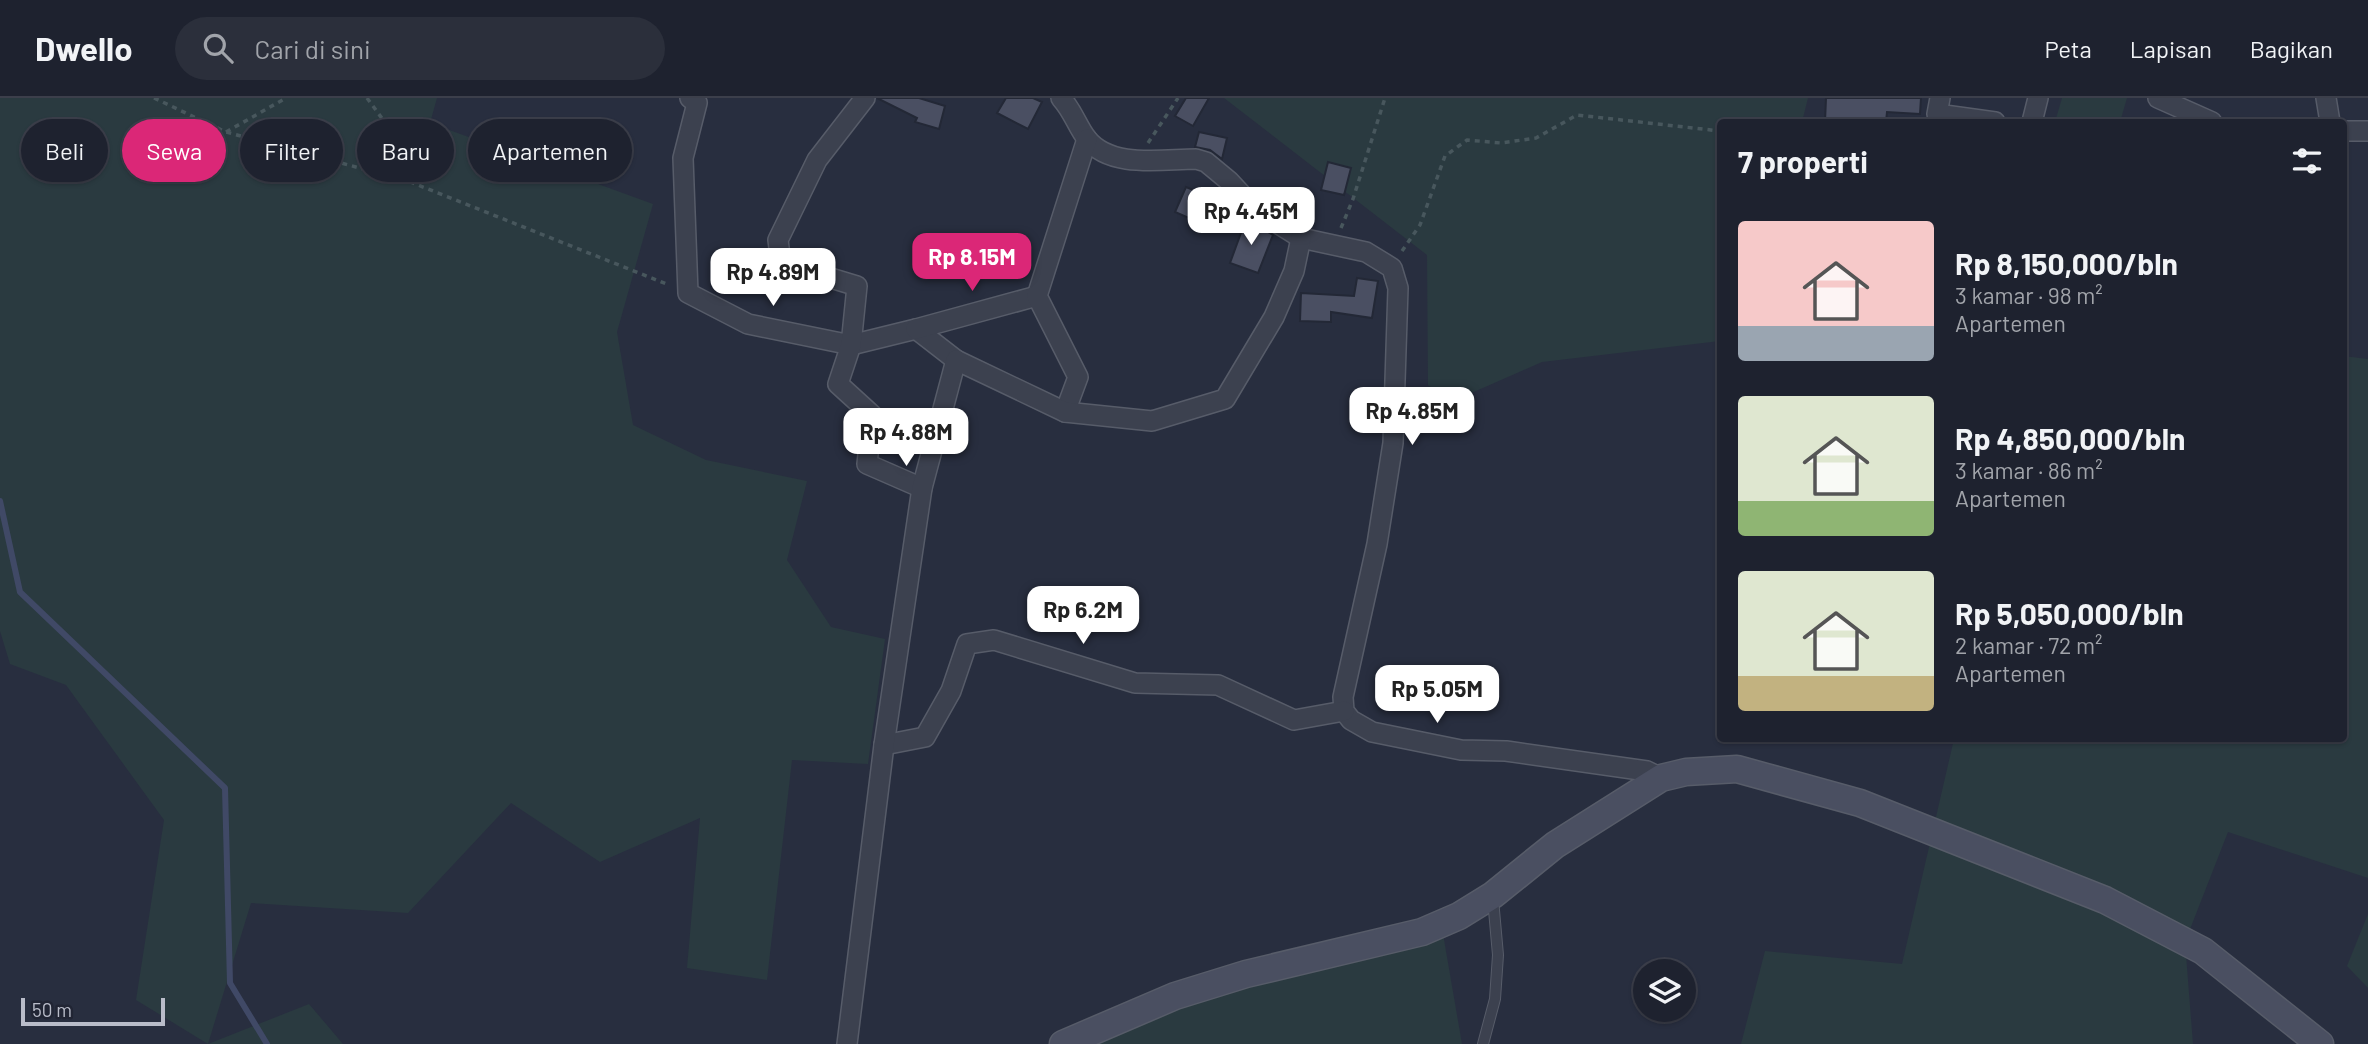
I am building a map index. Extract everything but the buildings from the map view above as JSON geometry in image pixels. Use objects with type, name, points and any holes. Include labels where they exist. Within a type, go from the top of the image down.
[{"type":"street","points":[[690,98],[697,103],[683,158],[688,292],[748,324],[851,345],[1037,296]]},
{"type":"street","points":[[865,98],[817,160],[778,240],[781,263],[857,286],[851,345],[838,384],[872,415],[867,464],[922,488]]},
{"type":"street","points":[[1061,98],[1071,109],[1087,139],[1100,152],[1115,158],[1196,159],[1206,162],[1255,209],[1301,239],[1366,253],[1392,268],[1398,288],[1393,443],[1377,544],[1343,697],[1344,711],[1351,720],[1372,732],[1461,750],[1506,751],[1647,771],[1661,778]]},
{"type":"street","points":[[1940,98],[1937,114],[1973,119]]},
{"type":"street","points":[[2033,119],[2038,98]]},
{"type":"street","points":[[2158,98],[2205,119]]},
{"type":"street","points":[[2326,98],[2330,119]]},
{"type":"street","points":[[2347,131],[2368,131]]},
{"type":"street","points":[[1065,412],[1078,377],[1037,296],[1087,139]]},
{"type":"street","points":[[916,329],[957,360],[1065,412],[1152,421],[1225,399],[1274,317],[1294,271],[1301,239]]},
{"type":"street","points":[[847,1044],[884,745],[922,488],[957,360]]},
{"type":"street","points":[[884,745],[925,737],[951,691],[967,644],[994,640],[1135,683],[1218,685],[1294,720],[1344,711]]},
{"type":"street","points":[[1063,1044],[1175,996],[1246,974],[1422,932],[1459,916],[1493,895],[1555,845],[1661,778],[1686,772],[1737,769],[1860,803],[2105,900],[2203,951],[2320,1044]]},
{"type":"lane","points":[[1483,1044],[1495,999],[1499,955],[1493,895]]},
{"type":"path","points":[[154,98],[198,119]]},
{"type":"path","points":[[226,132],[286,98]]},
{"type":"path","points":[[367,98],[382,119]]},
{"type":"path","points":[[1138,159],[1178,98]]},
{"type":"path","points":[[1332,245],[1353,199],[1385,98]]},
{"type":"path","points":[[1392,268],[1420,225],[1445,156],[1467,140],[1501,143],[1536,138],[1577,115],[1717,131]]},
{"type":"path","points":[[226,132],[357,167]]},
{"type":"path","points":[[411,182],[688,292]]},
{"type":"shaded area","points":[[0,98],[437,98],[431,119],[357,119],[357,182],[454,182],[454,132],[468,137],[468,182],[592,182],[653,204],[617,332],[633,425],[706,460],[807,481],[787,560],[831,627],[885,639],[868,764],[792,760],[767,980],[687,968],[700,818],[600,862],[511,803],[408,913],[251,903],[208,1044],[136,1000],[164,820],[66,685],[10,664],[0,631]]},
{"type":"shaded area","points":[[1224,98],[1808,98],[1803,119],[1717,119],[1717,341],[1542,362],[1451,402],[1428,385],[1427,255]]},
{"type":"shaded area","points":[[2062,98],[2127,98],[2121,119],[2056,119]]},
{"type":"shaded area","points":[[2347,356],[2368,359],[2368,878],[2228,832],[2185,942],[2193,1044],[1741,1044],[1765,951],[1902,964],[1953,742],[2347,742]]},
{"type":"shaded area","points":[[2368,914],[2368,988],[2347,966]]},
{"type":"shaded area","points":[[1442,928],[1462,1044],[1068,1044],[1239,971]]},
{"type":"shaded area","points":[[309,1004],[343,1044],[208,1044]]},
{"type":"waterway","points":[[0,501],[20,592],[225,788],[230,983],[267,1044]]}]
